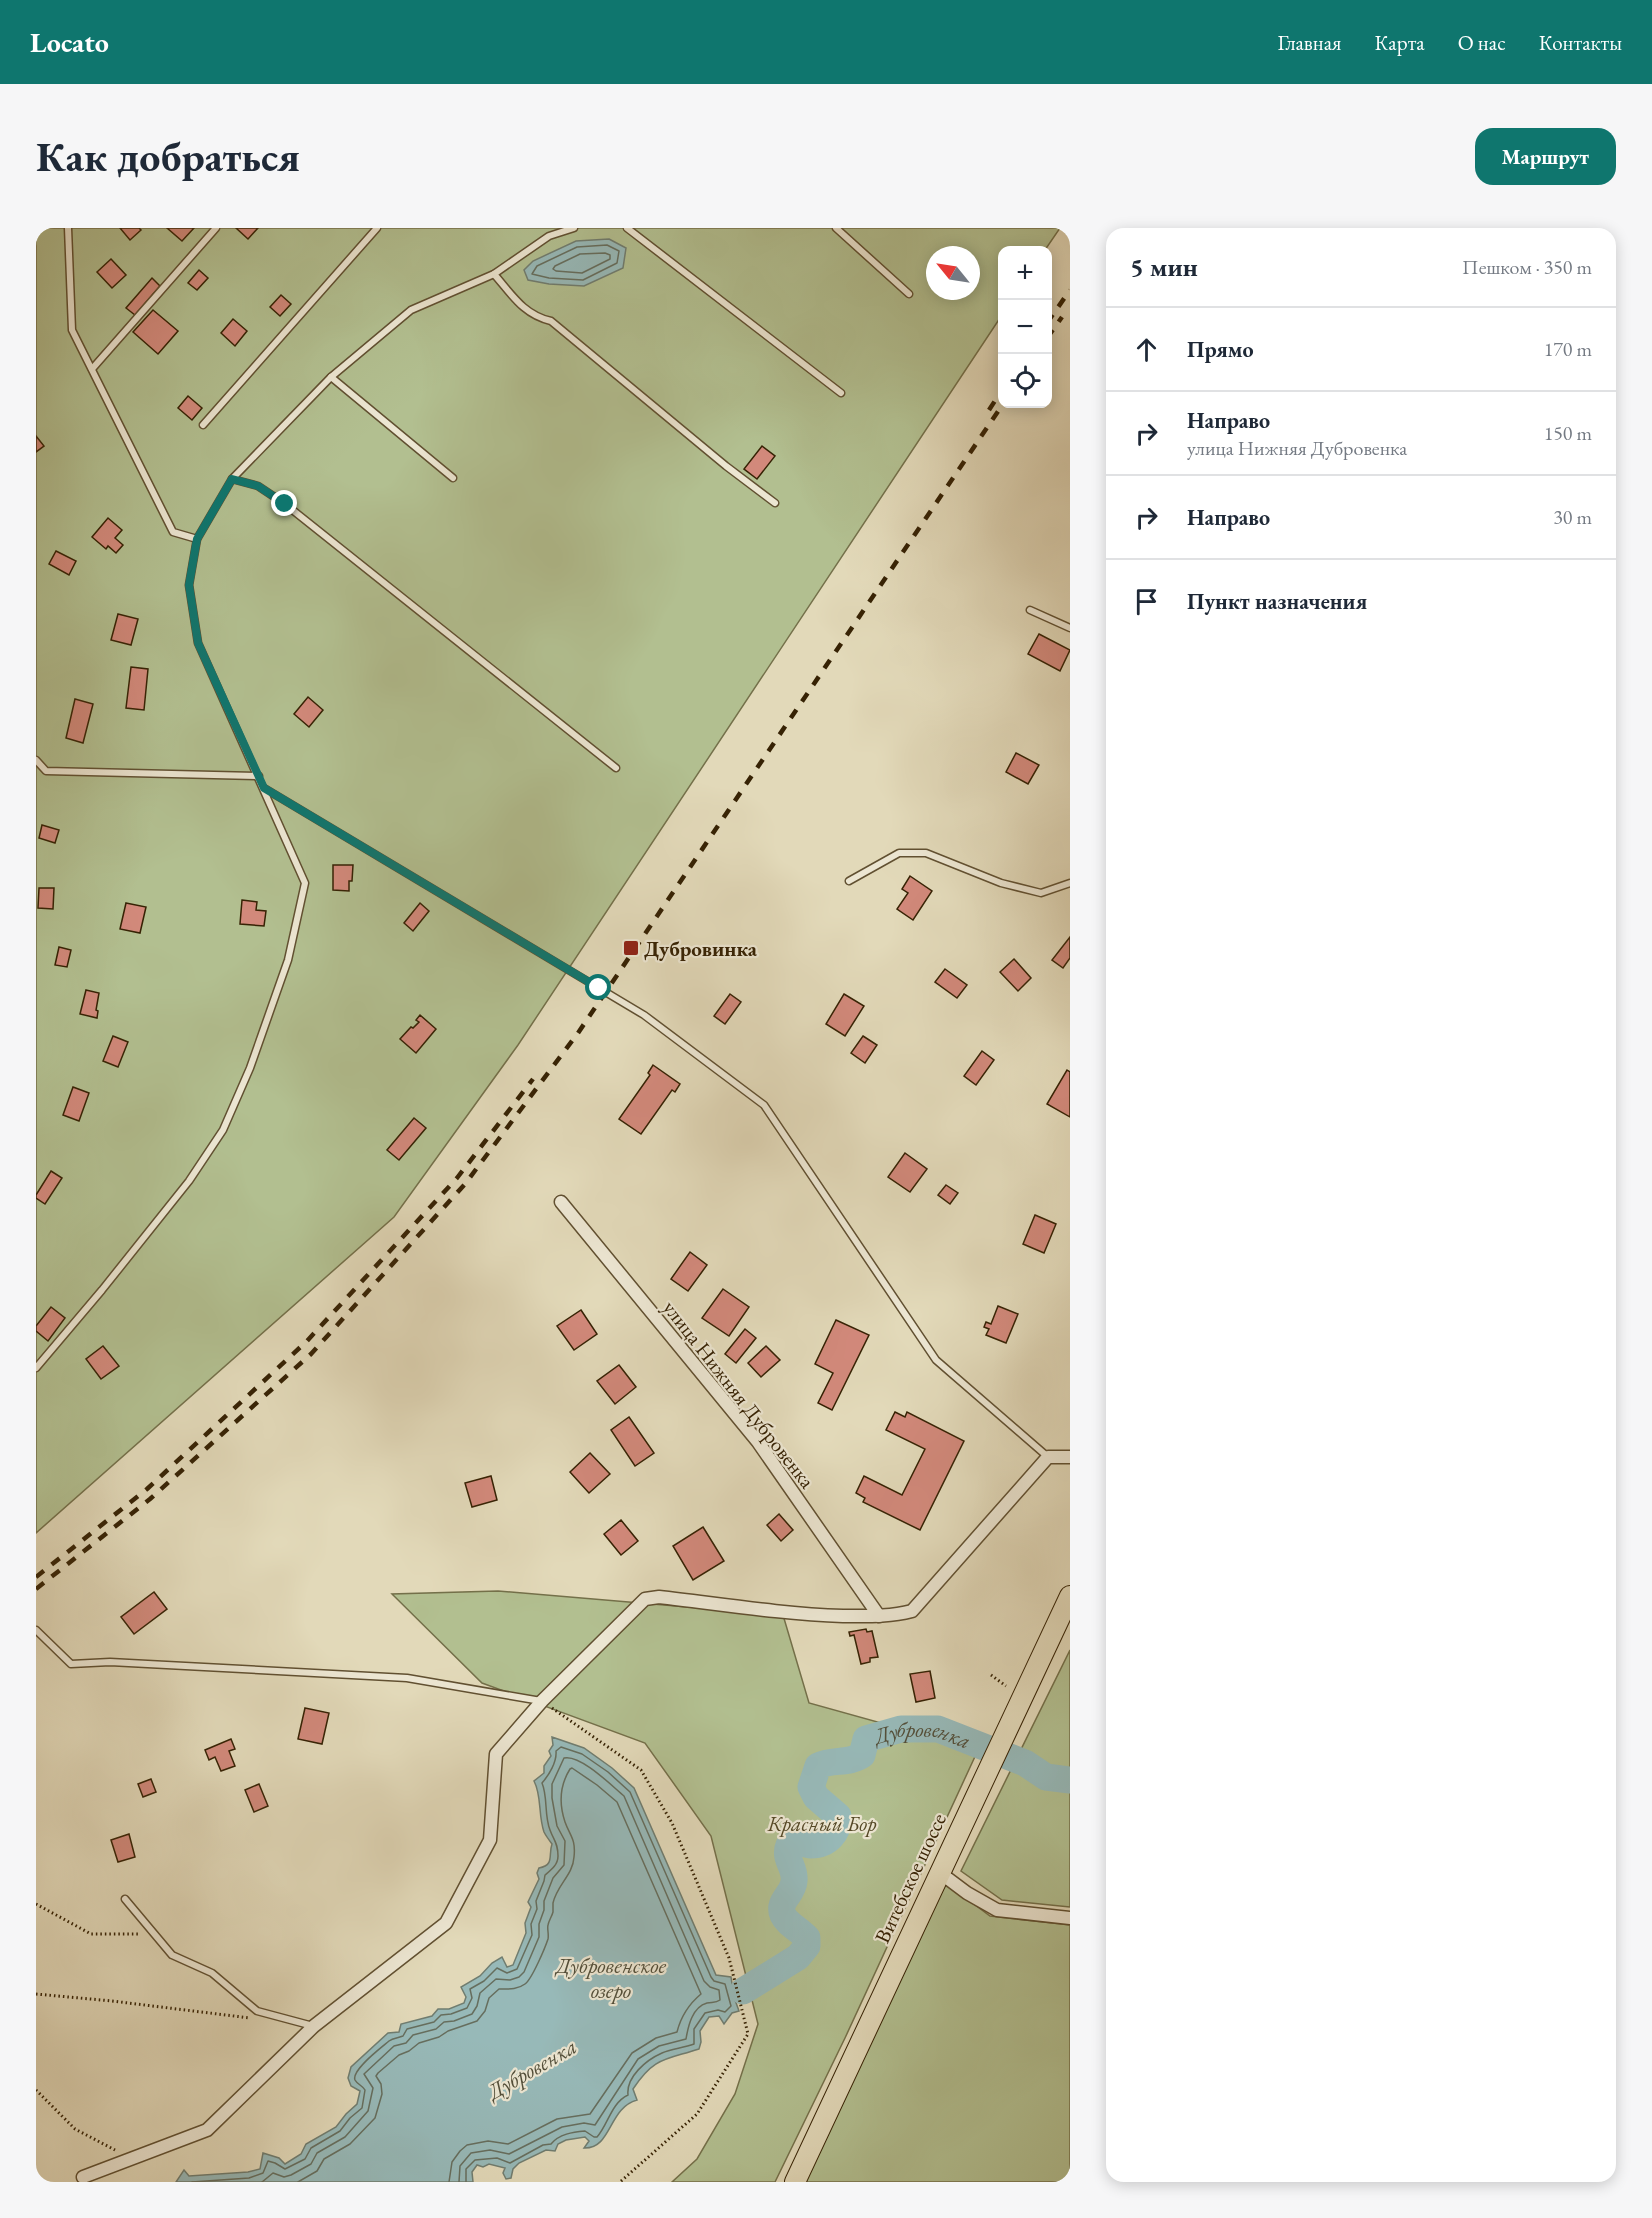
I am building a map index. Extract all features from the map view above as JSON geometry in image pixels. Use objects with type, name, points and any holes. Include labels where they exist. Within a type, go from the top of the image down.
[{"type":"main road","name":"Витебское шоссе","points":[[795,2182],[1070,1596]]},
{"type":"street","name":"улица Нижняя Дубровенка","points":[[561,1202],[758,1442],[879,1616]]},
{"type":"street","points":[[83,2177],[207,2130],[314,2026],[446,1923],[490,1840],[496,1754],[542,1701],[645,1599],[659,1597],[807,1615],[894,1616],[912,1611],[1048,1457],[1070,1457]]},
{"type":"street","points":[[939,1872],[967,1893],[997,1910],[1070,1918]]},
{"type":"lane","points":[[68,228],[72,330],[173,532],[197,539]]},
{"type":"lane","points":[[92,369],[216,228]]},
{"type":"lane","points":[[203,425],[377,228]]},
{"type":"lane","points":[[36,1368],[189,1181],[223,1130],[250,1068],[288,960],[304,883],[259,776],[198,643],[189,585],[197,539],[232,479],[331,377],[411,310],[494,274],[555,231],[574,228]]},
{"type":"lane","points":[[627,228],[842,393]]},
{"type":"lane","points":[[836,228],[909,294]]},
{"type":"lane","points":[[494,274],[518,302],[537,318],[551,321],[726,466],[776,503]]},
{"type":"lane","points":[[331,377],[453,478]]},
{"type":"lane","points":[[232,479],[258,486],[285,504],[616,768]]},
{"type":"lane","points":[[1030,610],[1070,628]]},
{"type":"lane","points":[[36,760],[46,771],[259,776]]},
{"type":"lane","points":[[264,788],[644,1015],[765,1106],[936,1360],[1048,1457]]},
{"type":"lane","points":[[849,880],[899,853],[926,853],[1001,883],[1041,893],[1070,883]]},
{"type":"lane","points":[[36,1630],[71,1664],[110,1662],[407,1678],[542,1701]]},
{"type":"lane","points":[[125,1899],[172,1956],[212,1973],[257,2011],[314,2026]]},
{"type":"path","points":[[991,1675],[1006,1686]]},
{"type":"path","points":[[542,1701],[641,1770],[672,1823],[729,1958],[748,2034],[698,2115],[620,2182]]},
{"type":"path","points":[[36,1904],[91,1934],[154,1934]]},
{"type":"path","points":[[36,1994],[255,2019]]},
{"type":"path","points":[[36,2090],[75,2128],[131,2159]]},
{"type":"green space","points":[[36,228],[1060,228],[1048,246],[998,246],[998,321],[518,1045],[394,1217],[36,1533]]},
{"type":"green space","name":"Красный Бор","points":[[498,1591],[783,1615],[809,1703],[978,1750],[845,2038],[775,2182],[672,2182],[697,2159],[735,2094],[758,2024],[711,1836],[645,1743],[482,1683],[392,1594]]},
{"type":"green space","points":[[1070,1650],[1070,1907],[1002,1900],[961,1871]]},
{"type":"green space","points":[[943,1881],[990,1916],[1070,1925],[1070,2182],[805,2182]]},
{"type":"water","points":[[609,239],[626,248],[623,268],[584,286],[528,280],[524,270],[533,261],[576,241]]},
{"type":"water","name":"Дубровенское озеро","points":[[552,1737],[584,1748],[612,1768],[634,1788],[716,1975],[731,1977],[739,2011],[732,2013],[724,2024],[719,2016],[709,2017],[700,2031],[699,2049],[661,2061],[647,2071],[633,2089],[637,2100],[620,2111],[600,2142],[593,2147],[584,2148],[589,2141],[585,2137],[566,2140],[558,2144],[555,2151],[546,2150],[519,2163],[513,2169],[511,2178],[506,2179],[503,2173],[505,2168],[489,2164],[483,2167],[477,2165],[472,2172],[473,2182],[176,2182],[184,2170],[189,2176],[248,2172],[260,2169],[263,2153],[279,2158],[285,2164],[301,2154],[306,2144],[336,2127],[357,2104],[360,2091],[351,2086],[348,2078],[351,2067],[388,2033],[399,2032],[401,2024],[432,2016],[438,2009],[449,2009],[464,2003],[466,1997],[461,1987],[480,1976],[492,1963],[502,1957],[507,1967],[513,1965],[526,1933],[525,1923],[531,1907],[528,1902],[539,1879],[537,1873],[539,1868],[547,1865],[550,1859],[552,1844],[544,1832],[534,1781],[544,1773],[544,1766],[551,1756],[549,1751],[553,1745]]},
{"type":"building","points":[[120,228],[139,228],[141,230],[130,240]]},
{"type":"building","points":[[167,228],[194,228],[182,241]]},
{"type":"building","points":[[236,228],[258,228],[248,239]]},
{"type":"building","points":[[111,259],[126,275],[112,288],[97,272]]},
{"type":"building","points":[[199,270],[208,278],[197,290],[188,283]]},
{"type":"building","points":[[152,278],[160,286],[135,315],[126,308]]},
{"type":"building","points":[[281,295],[291,304],[280,316],[270,307]]},
{"type":"building","points":[[153,310],[178,331],[158,354],[133,332]]},
{"type":"building","points":[[233,319],[247,331],[235,346],[221,333]]},
{"type":"building","points":[[188,396],[202,408],[192,420],[178,408]]},
{"type":"building","points":[[36,436],[44,446],[36,452]]},
{"type":"building","points":[[762,446],[775,456],[757,479],[744,469]]},
{"type":"building","points":[[108,518],[122,530],[115,538],[123,545],[116,553],[108,546],[106,549],[92,537]]},
{"type":"building","points":[[56,551],[76,561],[69,575],[49,564]]},
{"type":"building","points":[[118,614],[138,619],[131,645],[111,640]]},
{"type":"building","points":[[1039,634],[1070,650],[1060,671],[1028,654]]},
{"type":"building","points":[[131,667],[148,669],[144,710],[126,708]]},
{"type":"building","points":[[308,697],[323,710],[309,727],[294,714]]},
{"type":"building","points":[[75,699],[93,704],[83,743],[66,738]]},
{"type":"building","points":[[1016,753],[1039,765],[1028,784],[1006,772]]},
{"type":"building","points":[[42,825],[59,830],[55,843],[39,838]]},
{"type":"building","points":[[333,865],[353,865],[349,891],[333,890]]},
{"type":"building","points":[[910,876],[932,891],[913,920],[897,909],[908,893],[902,889]]},
{"type":"building","points":[[39,888],[54,888],[53,909],[38,908]]},
{"type":"building","points":[[242,900],[257,902],[256,910],[266,911],[264,926],[240,924]]},
{"type":"building","points":[[126,903],[146,907],[140,933],[120,929]]},
{"type":"building","points":[[420,903],[429,911],[413,931],[404,923]]},
{"type":"building","points":[[1070,937],[1070,958],[1063,968],[1052,960]]},
{"type":"building","points":[[59,947],[71,950],[67,967],[55,965]]},
{"type":"building","points":[[1014,959],[1031,978],[1018,991],[1000,972]]},
{"type":"building","points":[[945,969],[967,985],[957,998],[935,982]]},
{"type":"building","points":[[86,990],[99,993],[97,1018],[80,1014]]},
{"type":"building","points":[[730,994],[741,1002],[725,1024],[714,1016]]},
{"type":"building","points":[[844,994],[864,1006],[845,1036],[826,1024]]},
{"type":"building","points":[[420,1015],[436,1029],[416,1053],[400,1039],[419,1022],[416,1020]]},
{"type":"building","points":[[113,1036],[128,1042],[118,1067],[103,1061]]},
{"type":"building","points":[[863,1036],[877,1045],[865,1063],[851,1053]]},
{"type":"building","points":[[982,1051],[994,1060],[976,1085],[964,1076]]},
{"type":"building","points":[[653,1065],[680,1084],[675,1092],[672,1090],[641,1134],[619,1119],[650,1075],[648,1073]]},
{"type":"building","points":[[1067,1070],[1070,1072],[1070,1117],[1047,1104]]},
{"type":"building","points":[[73,1087],[89,1093],[79,1121],[63,1115]]},
{"type":"building","points":[[414,1118],[426,1128],[399,1160],[387,1150]]},
{"type":"building","points":[[905,1153],[927,1169],[910,1192],[888,1177]]},
{"type":"building","points":[[51,1171],[62,1178],[45,1204],[36,1198],[36,1195]]},
{"type":"building","points":[[946,1185],[958,1193],[950,1204],[938,1195]]},
{"type":"building","points":[[1035,1215],[1056,1224],[1044,1253],[1023,1244]]},
{"type":"building","points":[[690,1252],[707,1265],[688,1291],[671,1279]]},
{"type":"building","points":[[723,1289],[749,1307],[729,1336],[702,1318]]},
{"type":"building","points":[[998,1306],[1018,1314],[1006,1343],[986,1335],[989,1329],[984,1327],[986,1322],[991,1324]]},
{"type":"building","points":[[51,1307],[65,1318],[48,1341],[36,1331],[36,1326]]},
{"type":"building","points":[[581,1310],[597,1334],[574,1350],[557,1326]]},
{"type":"building","points":[[836,1320],[869,1335],[832,1410],[818,1403],[833,1373],[815,1364]]},
{"type":"building","points":[[745,1329],[756,1338],[736,1363],[725,1354]]},
{"type":"building","points":[[103,1346],[119,1366],[101,1379],[86,1359]]},
{"type":"building","points":[[766,1346],[780,1360],[761,1377],[748,1363]]},
{"type":"building","points":[[619,1365],[636,1387],[615,1404],[597,1381]]},
{"type":"building","points":[[895,1412],[905,1417],[907,1412],[964,1441],[920,1530],[863,1502],[865,1498],[856,1493],[864,1476],[902,1495],[925,1449],[886,1430]]},
{"type":"building","points":[[629,1417],[654,1453],[635,1466],[611,1430]]},
{"type":"building","points":[[590,1453],[610,1474],[589,1493],[570,1472]]},
{"type":"building","points":[[491,1476],[497,1500],[472,1507],[465,1483]]},
{"type":"building","points":[[779,1514],[793,1530],[781,1541],[767,1525]]},
{"type":"building","points":[[621,1520],[638,1541],[621,1555],[604,1534]]},
{"type":"building","points":[[703,1527],[724,1561],[693,1580],[673,1546]]},
{"type":"building","points":[[154,1592],[167,1609],[134,1634],[121,1617]]},
{"type":"building","points":[[866,1629],[867,1632],[872,1631],[878,1657],[870,1658],[870,1662],[861,1664],[854,1635],[850,1636],[849,1632]]},
{"type":"building","points":[[930,1671],[935,1698],[916,1702],[910,1674]]},
{"type":"building","points":[[305,1708],[329,1713],[322,1744],[298,1739]]},
{"type":"building","points":[[231,1739],[235,1749],[229,1751],[235,1766],[221,1771],[215,1757],[209,1760],[205,1750]]},
{"type":"building","points":[[151,1779],[156,1792],[143,1797],[138,1784]]},
{"type":"building","points":[[259,1784],[268,1806],[254,1812],[245,1790]]},
{"type":"building","points":[[129,1834],[135,1857],[118,1862],[111,1840]]},
{"type":"waterway","name":"Дубровенка","points":[[743,1991],[798,1957],[807,1946],[807,1938],[787,1921],[783,1915],[782,1906],[794,1881],[788,1859],[789,1845],[797,1840],[809,1845],[823,1843],[837,1828],[838,1816],[816,1797],[811,1787],[818,1766],[857,1758],[862,1755],[866,1739],[901,1729],[938,1729],[1025,1763],[1046,1777],[1070,1780]]},
{"type":"railway","points":[[1052,316],[1070,290]]},
{"type":"railway","points":[[1052,331],[1062,317]]},
{"type":"railway","points":[[989,410],[998,396]]},
{"type":"railway","points":[[36,1589],[150,1499],[311,1354],[465,1184],[578,1033],[1000,408]]},
{"type":"railway","points":[[36,1577],[147,1489],[307,1341],[457,1178],[533,1079]]},
{"type":"place","name":"Дубровинка","points":[[631,948]]},
{"type":"route","points":[[285,504],[258,486],[232,479],[197,539],[189,585],[198,643],[264,788],[599,988]]}]
